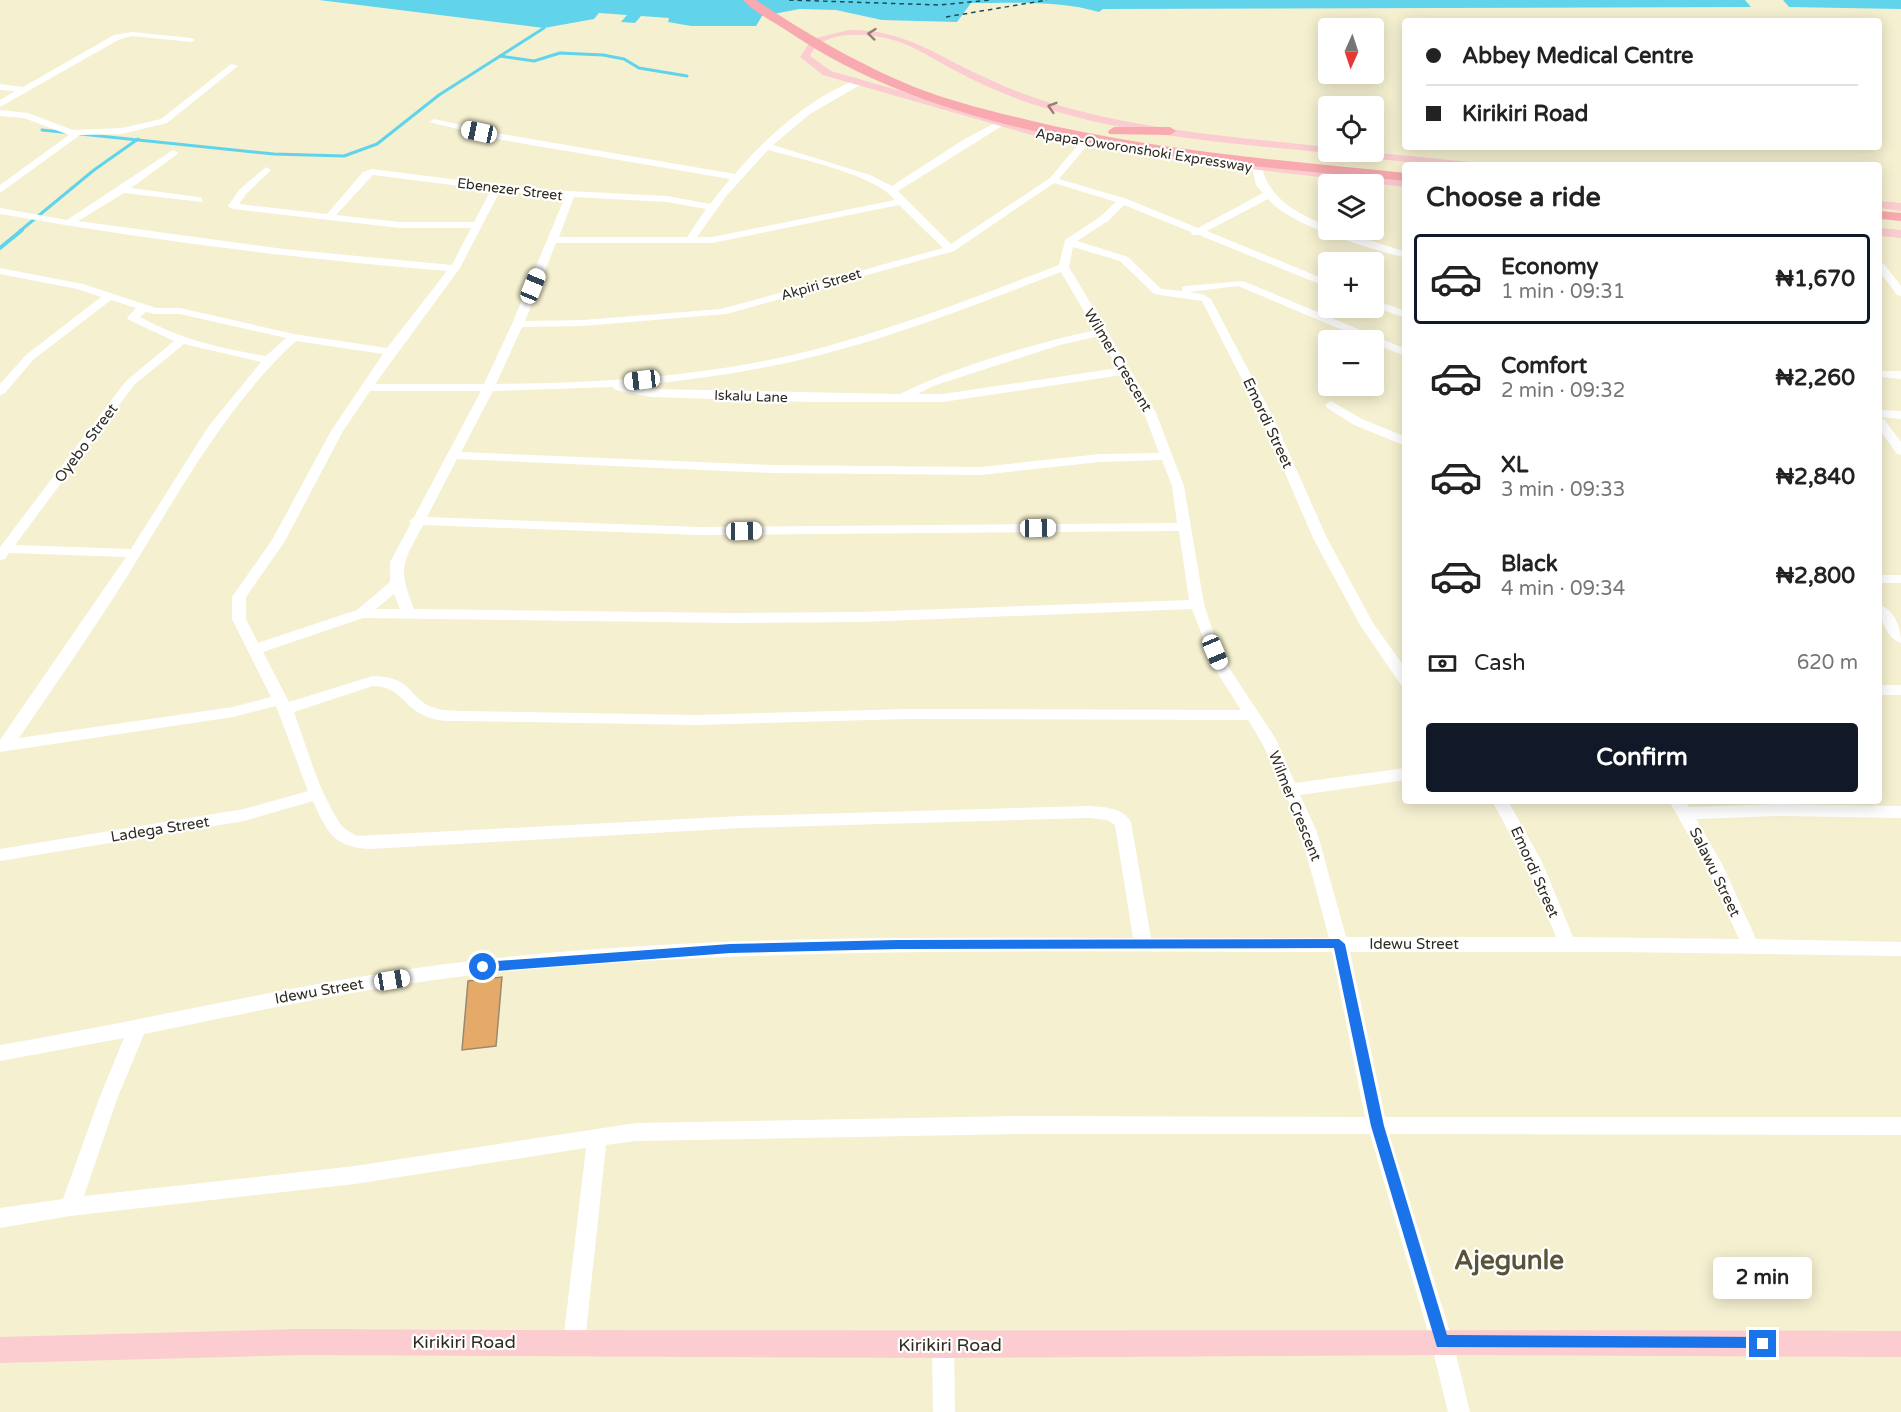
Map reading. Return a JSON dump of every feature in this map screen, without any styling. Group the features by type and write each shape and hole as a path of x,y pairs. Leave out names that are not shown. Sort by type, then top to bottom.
{"highway":[{"name":"Apapa-Oworonshoki Expressway","path":"749,0 848,63 904,89 1040,128 1127,147 1192,156 1402,177"},
{"name":"Apapa-Oworonshoki Expressway","path":"770,0 827,39 861,56 970,98 1028,114 1103,125 1168,140 1402,166"},
{"path":"1103,125 1145,131 1168,140 1192,156"},
{"path":"1127,147 1168,140"},
{"path":"1882,215 1901,217"},
{"path":"1882,224 1901,227"}],"main road":[{"name":"Apapa-Oworonshoki Expressway","path":"1103,125 1003,90 896,38 849,33 817,41 806,51 805,57 816,67 857,83 1000,124 1085,142 1127,147"},
{"name":"Apapa-Oworonshoki Expressway","path":"1168,140 1318,149"},
{"name":"Apapa-Oworonshoki Expressway","path":"1192,156 1257,168 1402,184"},
{"path":"1384,156 1440,162"},
{"path":"1882,205 1901,207"},
{"path":"1882,232 1901,234"},
{"name":"Kirikiri Road","path":"0,1350 300,1342 943,1345 1442,1342 1901,1344"}],"street":[{"path":"0,104 117,37 132,34 191,40"},
{"path":"0,113 25,115 74,134 122,131 164,121 234,66"},
{"path":"690,240 711,207 766,146 831,95 857,83"},
{"path":"0,87 25,90"},
{"path":"434,122 502,137 738,177"},
{"path":"892,190 966,142 1000,124"},
{"path":"0,190 74,134"},
{"name":"Akpiri Street","path":"518,324 583,323 722,312 951,249 1053,180 1085,142"},
{"path":"766,146 867,177 892,190 901,202 951,249"},
{"path":"70,222 122,190 173,153"},
{"path":"1257,168 1260,183 1269,194 1313,225 1402,254"},
{"path":"266,170 242,192 233,206 400,225 477,225"},
{"name":"Ebenezer Street","path":"329,217 369,172 570,196 667,199 711,207"},
{"path":"1053,180 1123,201 1318,281"},
{"path":"497,188 455,268 390,352 369,387 337,431 278,541 239,597 239,619 283,704 317,794 333,827 342,836 355,842 370,843 741,822 1089,812 1110,814 1123,822 1143,945"},
{"path":"122,190 198,201"},
{"path":"1196,232 1269,194"},
{"path":"409,614 397,584 396,562 488,389 518,324 570,196"},
{"path":"369,387 488,389 602,385 734,369 792,358 868,338 1064,267 1069,242 1104,219 1123,201"},
{"path":"551,240 690,240 740,236 901,202"},
{"path":"0,211 183,242 310,257 455,268"},
{"path":"1069,242 1124,259 1158,292 1239,283 1402,351"},
{"name":"Wilmer Crescent","path":"1064,267 1100,332 1150,413 1178,486 1197,604 1222,669 1253,715 1291,790 1309,832 1339,944 1377,1126 1442,1342 1459,1412"},
{"path":"1882,269 1901,293"},
{"path":"0,280 5,271 79,286 143,308 180,311 294,337 390,352"},
{"name":"Emordi Street","path":"1158,292 1198,296 1206,299 1266,415 1324,548 1367,625 1402,675"},
{"path":"0,391 30,357 109,296"},
{"path":"1384,307 1402,314"},
{"path":"143,308 133,318 183,340 236,355 269,360"},
{"path":"901,398 929,384 1056,342 1100,332"},
{"path":"3,745 135,553 182,474 212,430 269,360 294,337"},
{"name":"Oyebo Street","path":"3,552 130,383 183,340"},
{"name":"Iskalu Lane","path":"602,385 651,393 810,398 951,398 1123,371"},
{"path":"1882,374 1901,375"},
{"path":"1331,405 1358,422 1402,440"},
{"path":"1882,414 1901,415"},
{"path":"1882,425 1901,450"},
{"path":"454,455 771,469 980,471 1100,458 1168,456"},
{"path":"416,521 699,531 1185,526"},
{"path":"3,552 135,553"},
{"path":"1882,579 1901,579"},
{"path":"362,613 397,584"},
{"path":"256,649 362,613 861,617 1197,604"},
{"path":"1882,613 1901,638"},
{"path":"3,745 283,704 373,681 387,680 399,684 424,710 434,714 459,716 696,720 908,714 1253,715"},
{"path":"1882,690 1901,690"},
{"path":"1291,790 1402,775"},
{"name":"Ladega Street","path":"0,855 244,815 317,794"},
{"name":"Emordi Street","path":"1502,804 1534,862 1567,944"},
{"path":"1681,807 1778,810 1851,807 1901,812"},
{"name":"Salawu Street","path":"1681,807 1714,864 1750,945"},
{"name":"Idewu Street","path":"0,1053 78,1040 306,993 506,964 730,948 910,944 1567,944 1901,949"},
{"path":"70,1207 108,1099 138,1027"},
{"path":"0,1218 70,1207 355,1175 636,1132 1022,1125 1901,1126"},
{"path":"574,1342 597,1139"},
{"path":"943,1345 944,1412"}],"water":[{"path":"319,0 1745,0 1751,7 1103,9 1099,12 1052,4 971,3 957,22 882,20 836,10 800,9 762,16 756,26 691,26 668,22 669,18 641,16 635,23 621,22 627,15 599,13 594,19 544,28"},
{"path":"1783,0 1901,0 1901,9 1789,7"}],"building":[{"path":"502,977 496,1046 462,1050 468,981"}],"waterway":[{"path":"500,56 544,28"},
{"path":"500,56 534,61 560,53 603,55 624,59 639,68 687,76"},
{"path":"137,140 274,154 344,156 377,144 439,95 500,56"},
{"path":"42,130 137,140"},
{"path":"20,231 94,170 137,140"},
{"path":"0,248 22,230"}],"ferry route":[{"path":"789,0 940,5 990,0"},
{"path":"946,17 1047,0"}],"district":[{"name":"Ajegunle","path":"1509,1260"}],"route":[{"path":"483,967 730,948 1047,944 1339,944 1377,1126 1442,1342 1763,1344"}]}
